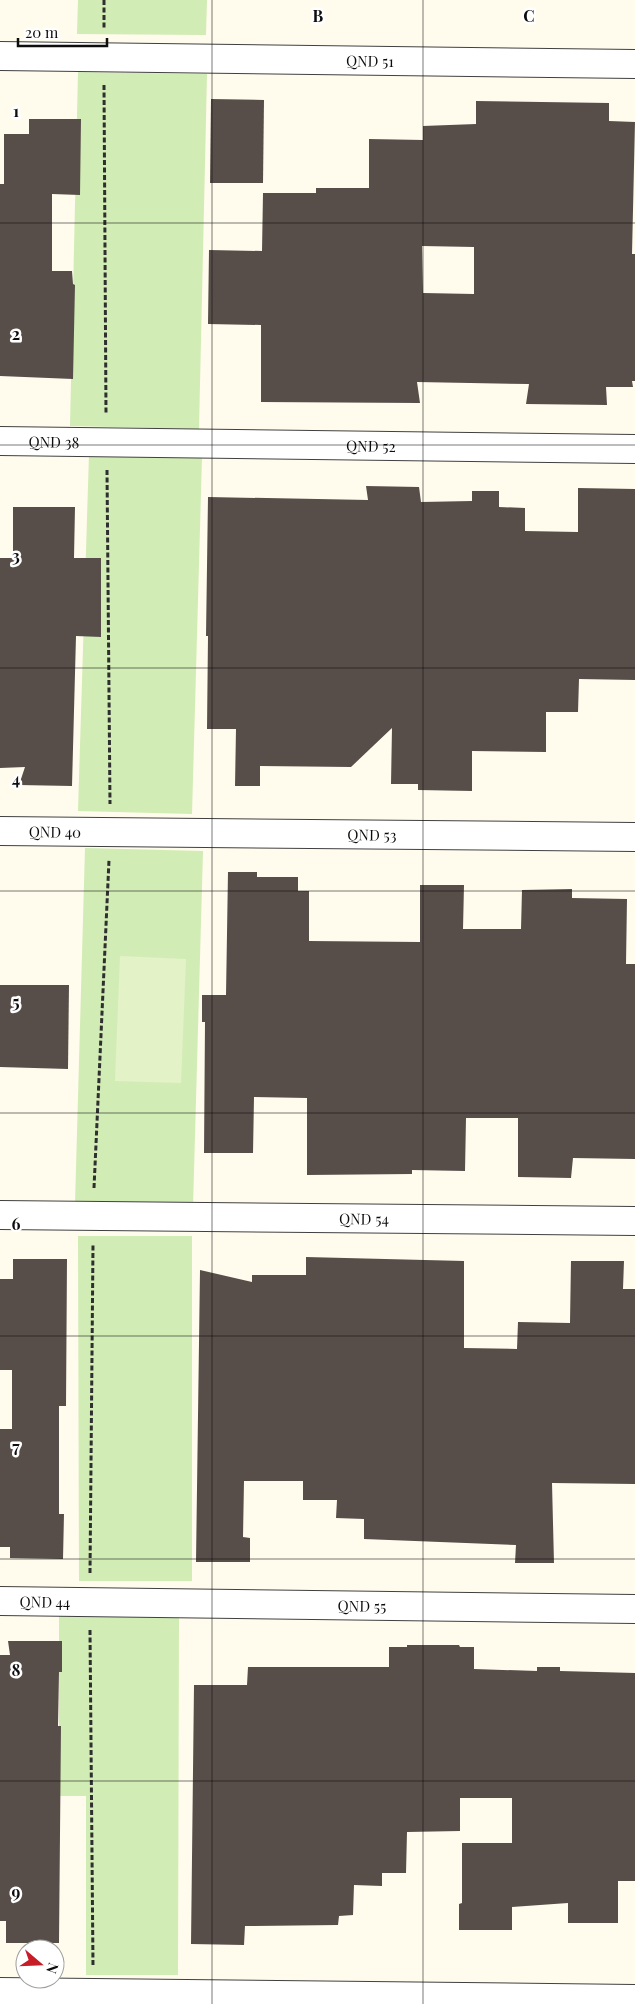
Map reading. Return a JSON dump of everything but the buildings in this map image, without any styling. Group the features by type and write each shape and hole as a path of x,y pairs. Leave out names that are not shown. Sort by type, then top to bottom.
{"street":[{"name":"QND 51","path":"0,56 635,64"},
{"name":"QND 38","path":"0,442 106,442"},
{"name":"QND 52","path":"106,442 635,449"},
{"name":"QND 40","path":"0,830 110,831"},
{"name":"QND 53","path":"110,831 635,838"},
{"name":"QND 54","path":"0,1214 635,1221"},
{"name":"QND 44","path":"0,1601 90,1602"},
{"name":"QND 55","path":"90,1602 635,1610"},
{"path":"0,1992 635,1999"}],"path":[{"path":"93,1993 90,1602 93,1215 110,831 104,0"}],"green space":[{"path":"78,0 207,0 206,35 77,34"},
{"path":"78,72 207,74 199,429 70,426"},
{"path":"89,454 202,457 192,814 78,811"},
{"path":"85,848 203,851 193,1207 75,1204"},
{"path":"120,956 186,959 181,1083 115,1081"},
{"path":"78,1236 192,1236 192,1581 79,1581"},
{"path":"59,1616 179,1616 178,1975 86,1975 86,1796 59,1796"}]}
